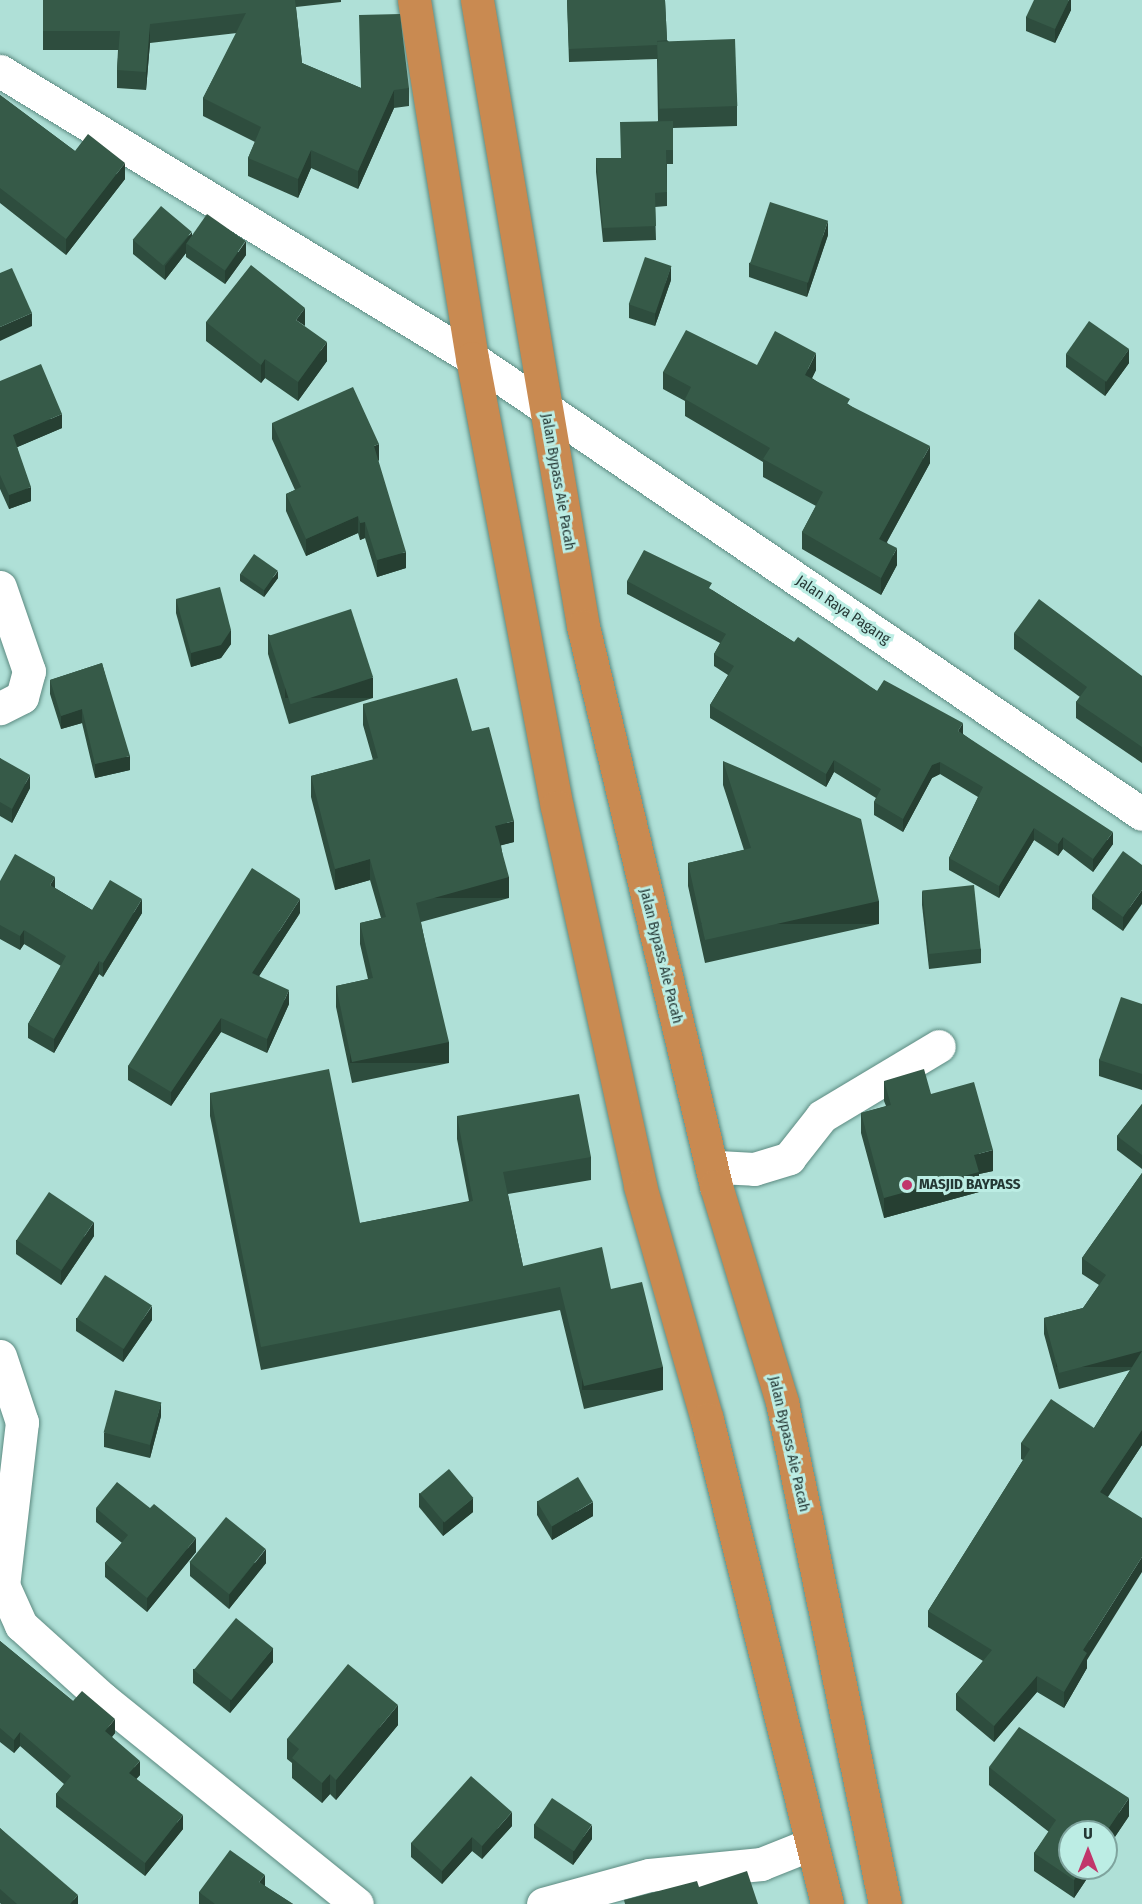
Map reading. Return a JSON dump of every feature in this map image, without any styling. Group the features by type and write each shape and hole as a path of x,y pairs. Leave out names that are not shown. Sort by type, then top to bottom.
{"highway":[{"path":"414,0 472,358 556,807 640,1186 707,1419 826,1904"},
{"name":"Jalan Bypass Aie Pacah","path":"477,0 583,626 716,1186 782,1402 885,1904"}],"street":[{"name":"Jalan Raya Pagang","path":"0,71 472,358 545,405 1142,814"},
{"path":"0,586 29,671 22,698 0,708"},
{"path":"716,1186 718,1167 754,1169 789,1158 822,1116 939,1046"},
{"path":"0,1356 22,1422 3,1585 21,1625 103,1699 357,1904"},
{"path":"543,1904 649,1875 761,1864 810,1844"}],"building":[{"path":"43,0 295,0 302,63 361,88 359,15 400,14 409,88 394,90 358,171 311,150 298,179 248,158 261,127 203,98 246,13 150,24 146,72 117,70 120,31 43,31"},
{"path":"567,0 665,0 667,40 657,41 657,45 569,49"},
{"path":"1034,0 1069,0 1055,29 1026,17"},
{"path":"735,39 737,106 659,109 657,42"},
{"path":"0,95 75,151 88,134 125,163 66,239 0,188"},
{"path":"673,121 673,150 666,150 667,192 655,193 656,226 603,228 596,158 621,158 620,122"},
{"path":"770,202 828,221 808,283 750,264"},
{"path":"161,206 192,232 163,265 133,240"},
{"path":"207,214 246,241 225,270 186,243"},
{"path":"645,257 671,266 655,313 629,304"},
{"path":"251,265 305,308 296,320 327,342 298,382 265,359 261,365 206,322"},
{"path":"12,268 32,313 0,327 0,273"},
{"path":"1089,321 1129,349 1106,382 1066,354"},
{"path":"686,330 757,365 775,331 816,353 805,375 850,399 847,404 930,446 879,539 897,548 881,578 802,532 823,492 763,459 770,448 685,399 691,387 663,372"},
{"path":"41,364 62,414 13,435 31,487 9,495 0,475 0,381"},
{"path":"353,387 379,444 374,446 406,552 377,560 365,522 360,523 358,516 306,539 286,494 301,487 272,423"},
{"path":"644,550 712,583 709,588 794,642 798,637 877,691 884,680 963,723 958,731 1113,832 1093,859 1063,837 1058,844 1034,828 999,886 949,858 983,787 940,762 932,765 903,819 874,802 881,789 834,760 826,774 710,705 734,666 714,654 726,634 627,581"},
{"path":"254,554 278,571 264,590 240,574"},
{"path":"220,587 231,630 221,645 191,653 176,599"},
{"path":"1039,599 1142,676 1142,747 1076,702 1087,687 1014,633"},
{"path":"351,609 373,677 291,704 268,636"},
{"path":"102,663 130,756 95,764 82,709 61,716 50,680"},
{"path":"457,678 472,731 489,727 514,821 495,826 509,877 416,903 449,1042 352,1062 336,986 373,978 360,923 386,917 370,859 335,869 311,776 378,758 363,704"},
{"path":"0,758 30,775 12,809 0,802"},
{"path":"723,761 861,819 879,901 705,940 688,863 751,848"},
{"path":"1123,851 1142,865 1142,890 1123,917 1092,895"},
{"path":"15,854 55,877 50,885 92,910 110,880 142,899 103,963 99,961 54,1039 28,1024 66,956 24,930 20,936 0,925 0,881"},
{"path":"252,868 300,899 252,973 289,990 267,1039 221,1018 171,1092 128,1066"},
{"path":"974,885 981,949 929,954 922,890"},
{"path":"1121,997 1142,1004 1142,1074 1099,1060"},
{"path":"329,1069 360,1223 473,1201 457,1116 579,1094 591,1157 503,1172 523,1266 602,1247 611,1289 642,1282 663,1367 584,1386 560,1287 261,1347 210,1093"},
{"path":"924,1069 931,1094 974,1082 993,1150 974,1155 979,1172 884,1198 861,1113 891,1105 884,1081"},
{"path":"1142,1104 1142,1155 1117,1136"},
{"path":"1142,1173 1142,1351 1059,1373 1044,1318 1083,1308 1106,1275 1082,1258"},
{"path":"49,1192 94,1222 61,1270 17,1240"},
{"path":"105,1275 152,1305 124,1349 77,1319"},
{"path":"1142,1351 1142,1430 1100,1492 1142,1518 1142,1557 1083,1650 1087,1653 1064,1692 1037,1676 994,1726 956,1694 992,1650 928,1611 1030,1449 1021,1443 1051,1399 1094,1428"},
{"path":"115,1390 161,1402 150,1445 104,1433"},
{"path":"449,1469 473,1498 444,1523 420,1493"},
{"path":"578,1477 593,1502 552,1527 537,1502"},
{"path":"117,1482 150,1508 154,1504 196,1538 147,1598 105,1563 128,1535 96,1508"},
{"path":"226,1517 266,1549 229,1594 189,1562"},
{"path":"236,1618 273,1648 231,1700 194,1670"},
{"path":"0,1641 73,1701 82,1691 115,1719 105,1731 140,1761 129,1773 183,1815 145,1863 56,1794 71,1776 20,1732 14,1740 0,1728"},
{"path":"348,1664 398,1705 336,1780 330,1774 322,1783 292,1758 299,1749 287,1739"},
{"path":"1019,1727 1129,1798 1114,1820 1058,1820 1058,1869 1034,1853 1056,1820 989,1767"},
{"path":"471,1776 512,1812 482,1846 472,1837 442,1871 411,1843"},
{"path":"552,1798 592,1825 574,1851 534,1825"},
{"path":"0,1828 78,1895 70,1904 17,1904 0,1889"},
{"path":"230,1850 265,1875 259,1882 293,1904 215,1904 199,1892"},
{"path":"747,1871 758,1904 625,1904 624,1900 697,1881 699,1887"}],"place":[{"name":"MASJID BAYPASS","path":"907,1185"}]}
